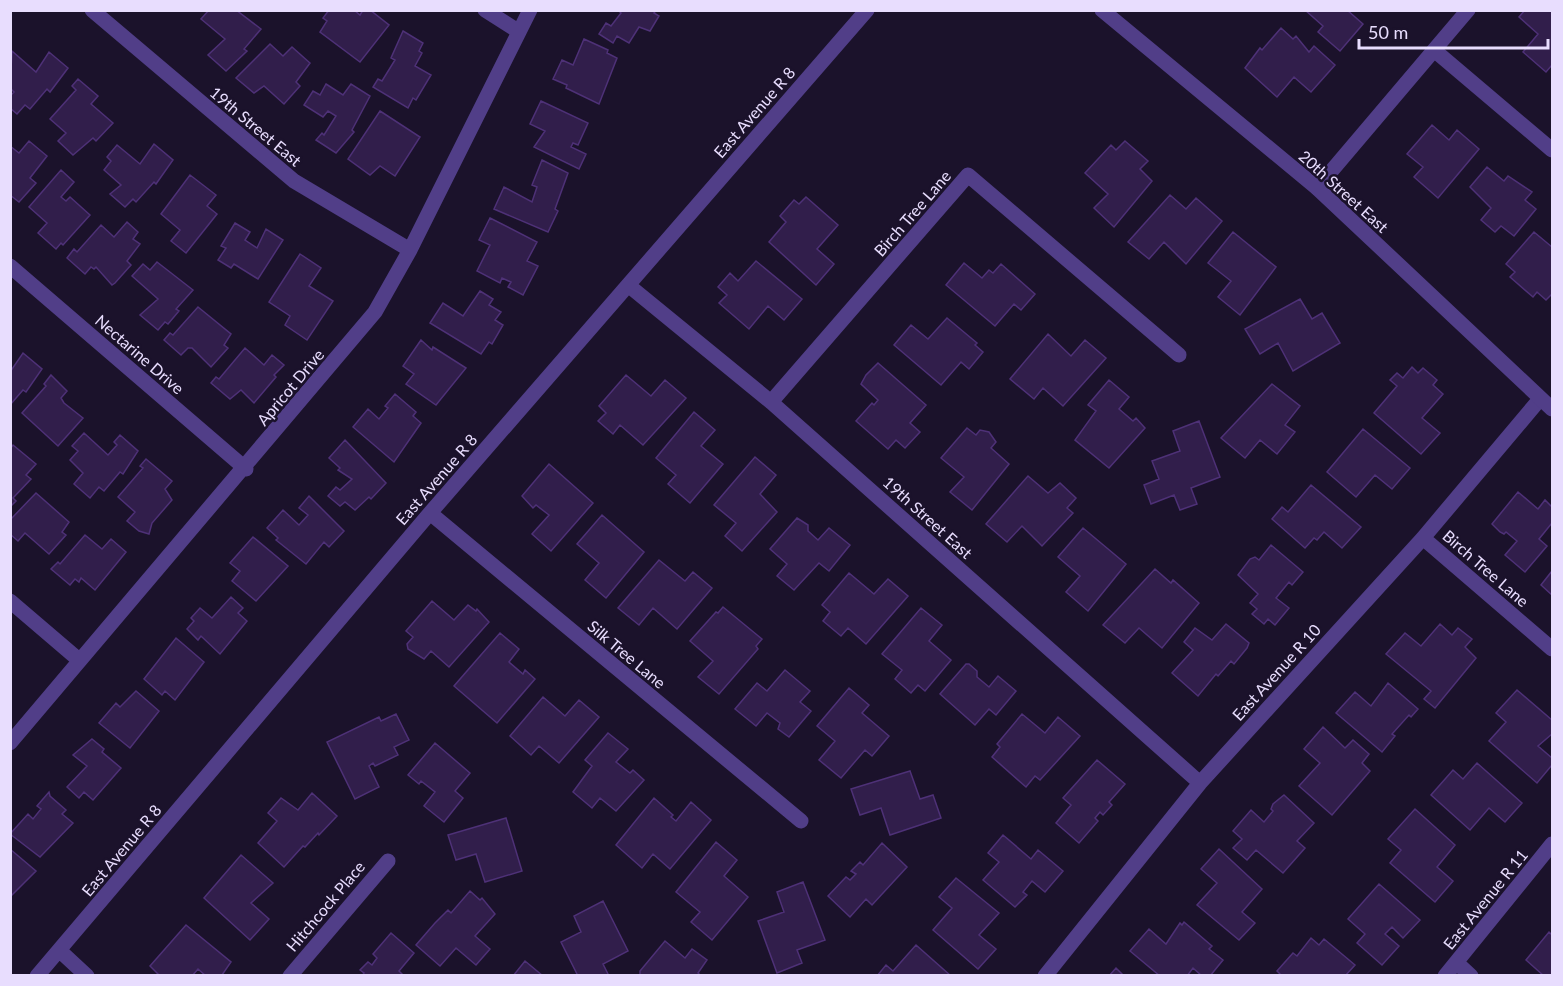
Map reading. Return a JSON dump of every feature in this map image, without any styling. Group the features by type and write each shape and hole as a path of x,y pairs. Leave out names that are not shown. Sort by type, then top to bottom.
{"street":[{"name":"19th Street East","path":"92,10 294,181 410,250"},
{"path":"485,10 518,31"},
{"name":"Apricot Drive","path":"10,743 79,660 246,469 375,312 410,250 530,10"},
{"name":"East Avenue R 8","path":"37,975 430,513 867,10"},
{"name":"20th Street East","path":"1102,10 1317,188 1552,409"},
{"path":"1317,188 1468,10"},
{"path":"1434,50 1552,150"},
{"name":"Birch Tree Lane","path":"771,402 968,175 1179,355"},
{"name":"Nectarine Drive","path":"10,266 246,469"},
{"name":"19th Street East","path":"628,285 771,402 1200,783"},
{"name":"East Avenue R 10","path":"1045,975 1200,783 1423,537 1540,399"},
{"name":"Silk Tree Lane","path":"430,513 801,821"},
{"name":"Birch Tree Lane","path":"1423,537 1552,649"},
{"path":"10,601 79,660"},
{"name":"East Avenue R 11","path":"1445,975 1552,844"},
{"name":"Hitchcock Place","path":"290,975 388,861"},
{"path":"59,951 87,975"},
{"path":"1457,963 1471,975"}],"building":[{"path":"209,10 236,10 261,29 244,49 247,51 226,71 208,55 225,39 201,19"},
{"path":"329,10 354,10 360,15 363,10 370,10 389,25 360,62 320,32 327,21 323,18"},
{"path":"618,10 656,10 654,13 659,16 650,31 639,27 629,43 617,36 613,43 599,34 606,23 611,26 621,13"},
{"path":"1305,10 1347,10 1363,24 1340,51 1318,32 1323,26"},
{"path":"1525,10 1552,10 1552,65 1546,72 1523,52 1538,34 1519,17"},
{"path":"1281,28 1293,39 1296,36 1309,52 1314,46 1335,65 1311,92 1294,77 1277,97 1245,68 1260,48 1262,50"},
{"path":"403,31 423,43 419,51 422,53 415,66 431,75 416,100 413,98 408,108 373,87 378,79 382,81 395,60 391,58"},
{"path":"584,39 608,50 607,53 617,58 599,104 553,79 562,60 573,65"},
{"path":"270,44 283,56 292,47 310,63 296,82 300,86 284,104 264,86 254,93 236,78"},
{"path":"12,51 36,72 49,52 68,68 50,92 47,89 30,109 25,105 17,114 10,108 10,96 14,92 10,88"},
{"path":"78,79 98,96 91,104 113,123 96,141 93,138 73,155 58,141 66,133 50,119 76,90 72,86"},
{"path":"326,84 343,95 351,84 370,96 352,130 354,132 336,153 316,140 322,133 324,135 336,116 328,111 323,117 304,105 313,91 320,95"},
{"path":"541,101 588,123 578,145 573,143 571,147 586,154 579,169 534,147 545,131 530,124"},
{"path":"380,111 420,137 395,176 380,166 370,175 348,159"},
{"path":"1432,125 1449,140 1457,130 1479,149 1438,198 1414,177 1423,167 1407,154"},
{"path":"29,141 47,156 30,178 36,183 19,202 10,195 10,146 19,153"},
{"path":"1125,141 1148,161 1140,169 1152,181 1114,227 1094,208 1108,194 1085,173 1111,145 1116,150"},
{"path":"154,144 173,160 156,184 154,182 136,202 133,199 125,207 110,194 121,185 104,170 111,161 107,157 117,145 140,164"},
{"path":"542,160 568,173 555,209 558,211 548,232 494,209 504,187 532,202 537,187 532,185"},
{"path":"1487,167 1504,181 1508,176 1532,192 1525,200 1536,209 1514,236 1501,226 1495,232 1481,220 1491,208 1470,187"},
{"path":"61,170 74,182 61,197 66,201 70,197 90,215 63,245 61,243 56,249 38,233 47,223 29,207"},
{"path":"190,175 216,195 207,206 217,214 186,253 171,241 180,230 161,214"},
{"path":"1170,195 1186,209 1196,198 1222,221 1186,264 1164,242 1149,259 1128,242"},
{"path":"806,197 838,225 817,249 834,264 816,285 769,242 786,222 780,216 794,200 799,204"},
{"path":"490,218 537,242 527,261 538,266 523,295 508,287 511,282 502,278 500,283 477,271 490,245 479,240"},
{"path":"127,222 138,232 133,239 140,244 127,261 131,265 112,285 96,267 94,269 91,267 85,274 67,258 74,249 77,252 101,225 114,237"},
{"path":"235,223 250,232 245,240 257,248 266,229 283,240 258,279 234,264 231,268 218,260 226,248 221,246"},
{"path":"1233,232 1276,267 1240,315 1218,297 1231,281 1208,263"},
{"path":"1534,232 1552,247 1552,294 1546,300 1537,292 1533,297 1510,277 1515,272 1506,264"},
{"path":"300,254 321,268 309,286 333,301 307,340 285,325 290,316 269,302"},
{"path":"756,261 802,299 784,320 768,306 749,329 719,303 727,295 718,287 730,273 738,281"},
{"path":"157,262 193,290 176,309 179,311 168,324 165,322 158,330 140,315 158,299 132,276 143,264 150,270"},
{"path":"964,263 982,278 989,270 993,273 1001,264 1035,294 1021,310 1014,304 995,326 946,285"},
{"path":"480,291 493,299 489,305 501,312 495,320 503,325 492,344 489,342 481,354 430,323 443,303 463,316"},
{"path":"1300,299 1312,319 1322,313 1340,343 1293,371 1278,343 1260,354 1245,329"},
{"path":"198,307 231,334 224,345 228,348 211,367 192,348 188,348 181,355 164,340 170,333 173,335"},
{"path":"947,318 977,343 975,345 983,352 969,369 961,362 941,385 894,345 911,325 928,339"},
{"path":"1048,334 1071,356 1085,340 1106,358 1063,406 1043,388 1034,399 1010,379"},
{"path":"421,340 432,350 433,347 466,368 436,405 406,384 414,374 403,366"},
{"path":"245,348 264,365 272,355 284,365 254,403 241,390 230,399 211,383 216,377 219,379"},
{"path":"23,353 42,369 26,392 23,390 10,405 10,372"},
{"path":"878,363 926,405 910,423 920,432 905,448 896,440 888,449 856,421 872,403 874,405 878,400 861,384"},
{"path":"1412,367 1418,373 1423,368 1437,380 1433,385 1443,394 1422,418 1440,433 1421,454 1374,413 1397,386 1390,380 1397,373 1403,378"},
{"path":"51,375 67,391 61,398 64,403 83,418 58,446 22,413 46,386 44,384"},
{"path":"626,375 651,396 665,380 686,398 643,445 620,425 613,434 598,421 606,413 599,406"},
{"path":"1109,380 1129,397 1119,409 1133,421 1136,418 1145,428 1109,468 1075,440 1096,411 1088,405"},
{"path":"1272,384 1300,406 1285,425 1295,432 1277,454 1260,440 1245,458 1221,438"},
{"path":"395,394 416,412 413,416 421,423 394,462 353,427 368,409 379,419 388,408 385,406"},
{"path":"694,412 715,430 701,446 723,464 690,503 668,484 676,475 656,458"},
{"path":"1199,421 1220,477 1191,488 1197,504 1180,510 1174,495 1151,504 1144,485 1159,479 1152,461 1180,451 1173,431"},
{"path":"967,428 976,435 980,430 989,432 996,442 991,448 1009,464 972,510 950,492 964,477 941,458"},
{"path":"1363,429 1410,468 1392,489 1375,475 1356,497 1327,472"},
{"path":"84,433 108,455 117,445 114,442 120,435 138,451 123,474 120,472 104,491 99,487 90,498 74,484 83,473 70,460 78,451 72,446"},
{"path":"345,440 386,483 371,499 369,497 355,510 345,502 340,506 328,496 336,487 340,490 352,479 338,470 340,468 329,458"},
{"path":"13,445 36,464 26,475 31,479 13,498 16,501 10,507 10,449"},
{"path":"755,457 776,475 760,494 777,512 742,551 725,536 736,523 714,505"},
{"path":"146,459 172,481 165,489 172,500 152,523 149,534 139,531 127,521 135,512 118,497 143,468 140,466"},
{"path":"549,464 593,503 551,551 532,534 549,515 536,505 533,508 522,496"},
{"path":"1028,476 1048,493 1060,483 1076,498 1067,508 1073,513 1042,546 1022,526 1007,542 986,524"},
{"path":"1311,485 1361,527 1342,548 1324,532 1317,540 1314,538 1305,548 1272,519 1282,507 1288,512"},
{"path":"1518,492 1538,509 1545,500 1552,507 1552,523 1539,539 1547,546 1525,572 1505,555 1517,541 1506,532 1504,534 1500,532 1492,524"},
{"path":"36,493 69,522 62,532 66,535 49,554 25,533 18,541 10,534 10,520"},
{"path":"309,496 344,531 329,547 324,542 306,564 276,540 278,538 267,528 283,510 299,525 308,515 299,508"},
{"path":"602,515 644,552 606,598 585,580 599,563 577,544"},
{"path":"797,518 808,525 808,531 818,540 829,528 850,545 829,571 819,563 794,590 777,576 787,564 770,549"},
{"path":"1083,528 1126,564 1088,611 1066,592 1080,576 1058,557"},
{"path":"85,535 102,549 111,539 126,552 95,590 81,578 79,582 75,579 70,585 51,569 58,562 60,564"},
{"path":"253,537 288,566 256,601 232,581 240,571 230,563"},
{"path":"1271,545 1303,572 1292,585 1289,582 1276,598 1289,608 1275,625 1268,619 1264,624 1252,614 1257,609 1250,603 1258,594 1238,575 1250,559 1255,557 1259,560"},
{"path":"659,560 685,581 693,572 712,588 677,629 653,608 639,625 618,608"},
{"path":"1155,569 1171,583 1173,580 1199,603 1162,648 1139,628 1125,643 1103,625"},
{"path":"1552,571 1552,595 1541,585"},
{"path":"849,573 874,594 888,579 908,596 866,644 848,628 841,636 823,621 830,612 822,605"},
{"path":"231,597 243,608 238,613 247,621 220,654 201,636 198,640 187,629 194,621 191,618 200,608 212,618"},
{"path":"432,601 454,620 468,605 476,611 477,609 489,622 449,667 431,651 424,659 408,649 407,644 413,637 406,631"},
{"path":"723,607 762,639 756,646 758,649 719,694 698,677 713,661 690,641"},
{"path":"921,608 942,625 929,641 951,660 925,691 918,685 911,693 895,679 902,670 882,654"},
{"path":"1226,624 1249,643 1234,664 1231,661 1218,676 1216,674 1198,696 1172,673 1193,650 1184,642 1195,628 1212,640"},
{"path":"1440,624 1452,635 1458,628 1472,639 1465,647 1476,658 1435,708 1424,699 1431,691 1386,654 1405,633 1421,646"},
{"path":"500,633 519,649 509,662 523,674 525,670 535,679 497,723 454,686"},
{"path":"176,638 204,662 175,700 165,691 162,695 144,679"},
{"path":"966,664 977,671 977,677 989,687 998,676 1016,691 996,715 989,709 975,725 940,694"},
{"path":"785,670 810,691 800,702 811,711 789,737 778,729 780,723 767,713 756,726 735,709 757,683 767,691"},
{"path":"1388,683 1418,709 1411,717 1409,715 1392,734 1395,736 1382,752 1336,713 1355,692 1371,706"},
{"path":"849,688 869,705 862,713 889,736 872,756 865,750 841,778 819,760 835,741 817,726"},
{"path":"1517,690 1552,720 1552,734 1538,746 1552,758 1552,765 1537,783 1489,741 1506,722 1496,713"},
{"path":"136,691 159,711 130,748 99,723 116,703 120,707"},
{"path":"543,697 565,716 579,700 599,717 559,763 539,746 531,755 510,736"},
{"path":"396,714 409,740 394,747 398,755 375,766 373,763 369,766 379,787 355,799 327,742 379,717 381,721"},
{"path":"1022,714 1045,733 1058,717 1080,736 1040,780 1035,776 1026,787 992,757 1000,747 997,744"},
{"path":"1323,727 1345,748 1353,740 1369,754 1362,763 1370,771 1332,815 1299,786 1320,763 1304,749"},
{"path":"608,733 628,749 616,762 630,773 633,770 644,780 616,811 600,798 592,808 573,792 592,766 585,760"},
{"path":"92,739 104,749 102,752 121,768 93,800 84,792 79,798 67,787 87,766 73,755"},
{"path":"435,743 470,773 455,791 463,798 444,822 424,806 435,792 421,781 419,784 408,775"},
{"path":"1097,760 1125,784 1109,802 1112,805 1103,815 1100,812 1095,818 1098,821 1079,843 1056,823 1071,805 1063,798"},
{"path":"1477,763 1522,803 1505,822 1489,808 1470,830 1431,795 1453,770 1463,779"},
{"path":"910,771 920,799 933,795 941,818 890,835 881,808 860,815 851,789"},
{"path":"49,792 50,796 66,810 62,814 73,823 40,857 10,834 28,814 33,819 41,809 37,806"},
{"path":"312,793 337,816 319,835 318,833 305,847 303,846 284,867 258,843 277,821 268,813 281,798 298,810"},
{"path":"1284,795 1314,823 1297,841 1305,848 1283,873 1256,850 1247,860 1233,848 1242,839 1233,831 1251,810 1264,822 1273,811 1271,809 1273,804"},
{"path":"654,798 673,815 671,817 676,821 691,802 711,820 670,869 653,854 642,868 616,845"},
{"path":"1415,809 1455,845 1437,867 1453,881 1435,902 1390,863 1401,850 1388,839"},
{"path":"506,818 522,871 485,882 476,854 456,860 448,835"},
{"path":"1003,835 1031,859 1038,850 1063,871 1045,892 1032,881 1023,892 1027,895 1015,907 983,880 999,862 988,853"},
{"path":"716,842 737,860 724,876 748,897 712,940 691,922 700,912 676,892"},
{"path":"882,843 907,867 872,905 866,899 850,917 828,896 846,877 850,880 856,874 851,871 860,862 863,865"},
{"path":"10,849 36,871 10,897"},
{"path":"1219,849 1262,889 1242,912 1255,923 1239,940 1197,905 1217,883 1201,869"},
{"path":"241,855 273,883 251,903 269,919 250,940 204,898"},
{"path":"956,878 999,913 979,935 996,949 978,969 933,930 952,908 939,897"},
{"path":"803,882 825,940 797,950 802,963 777,973 758,921 784,912 777,892"},
{"path":"1379,884 1420,920 1403,938 1392,927 1385,934 1399,946 1382,965 1357,943 1365,934 1348,919"},
{"path":"470,891 480,900 482,898 495,914 475,936 490,949 476,965 456,948 440,966 416,945 448,910 451,913"},
{"path":"603,901 628,951 603,964 609,976 578,976 561,942 581,932 574,916"},
{"path":"1184,922 1212,946 1209,949 1223,960 1210,976 1202,976 1193,968 1187,976 1160,976 1130,951 1149,929 1166,944 1180,923 1182,925"},
{"path":"186,925 231,962 222,975 206,976 198,969 192,976 160,976 150,966"},
{"path":"1549,932 1552,935 1552,976 1544,976 1526,960"},
{"path":"391,933 414,953 399,971 404,976 362,976 364,973 360,970 368,962 372,965 377,958 373,954"},
{"path":"1311,938 1319,945 1324,939 1355,965 1345,976 1282,976 1277,971 1293,953 1297,956"},
{"path":"665,941 685,958 692,949 707,960 698,973 701,976 640,975 640,971"},
{"path":"916,945 951,976 877,976 886,965 893,971"},
{"path":"525,961 543,976 513,976"},
{"path":"1116,968 1124,976 1109,976"}]}
